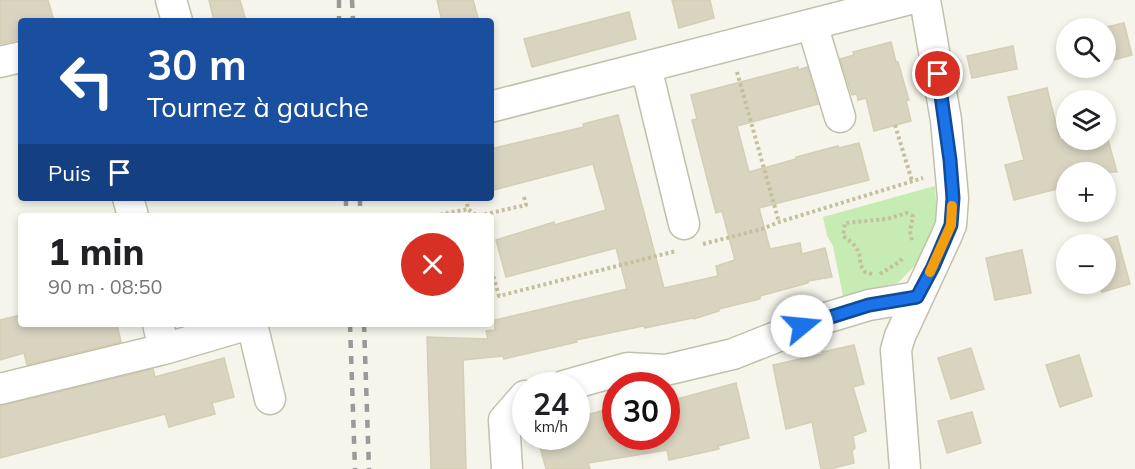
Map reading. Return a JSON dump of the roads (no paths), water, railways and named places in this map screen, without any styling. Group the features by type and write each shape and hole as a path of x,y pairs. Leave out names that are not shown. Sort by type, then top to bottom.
{"street":[{"path":"171,0 176,18"},
{"path":"494,106 906,0"},
{"path":"905,469 896,351 917,297 951,225 953,198 946,120 925,0"},
{"path":"812,24 840,117"},
{"path":"0,62 18,58"},
{"path":"646,67 684,224"},
{"path":"590,379 628,368 666,370 733,354 768,338 819,320 869,305 917,297"},
{"path":"0,389 161,337 229,327"},
{"path":"251,327 270,399"},
{"path":"507,469 504,420 512,411"}],"railway":[{"path":"339,0 339,18"},
{"path":"352,0 353,18"},
{"path":"346,201 346,213"},
{"path":"360,201 360,213"},
{"path":"350,327 355,469"},
{"path":"364,327 369,469"}]}
